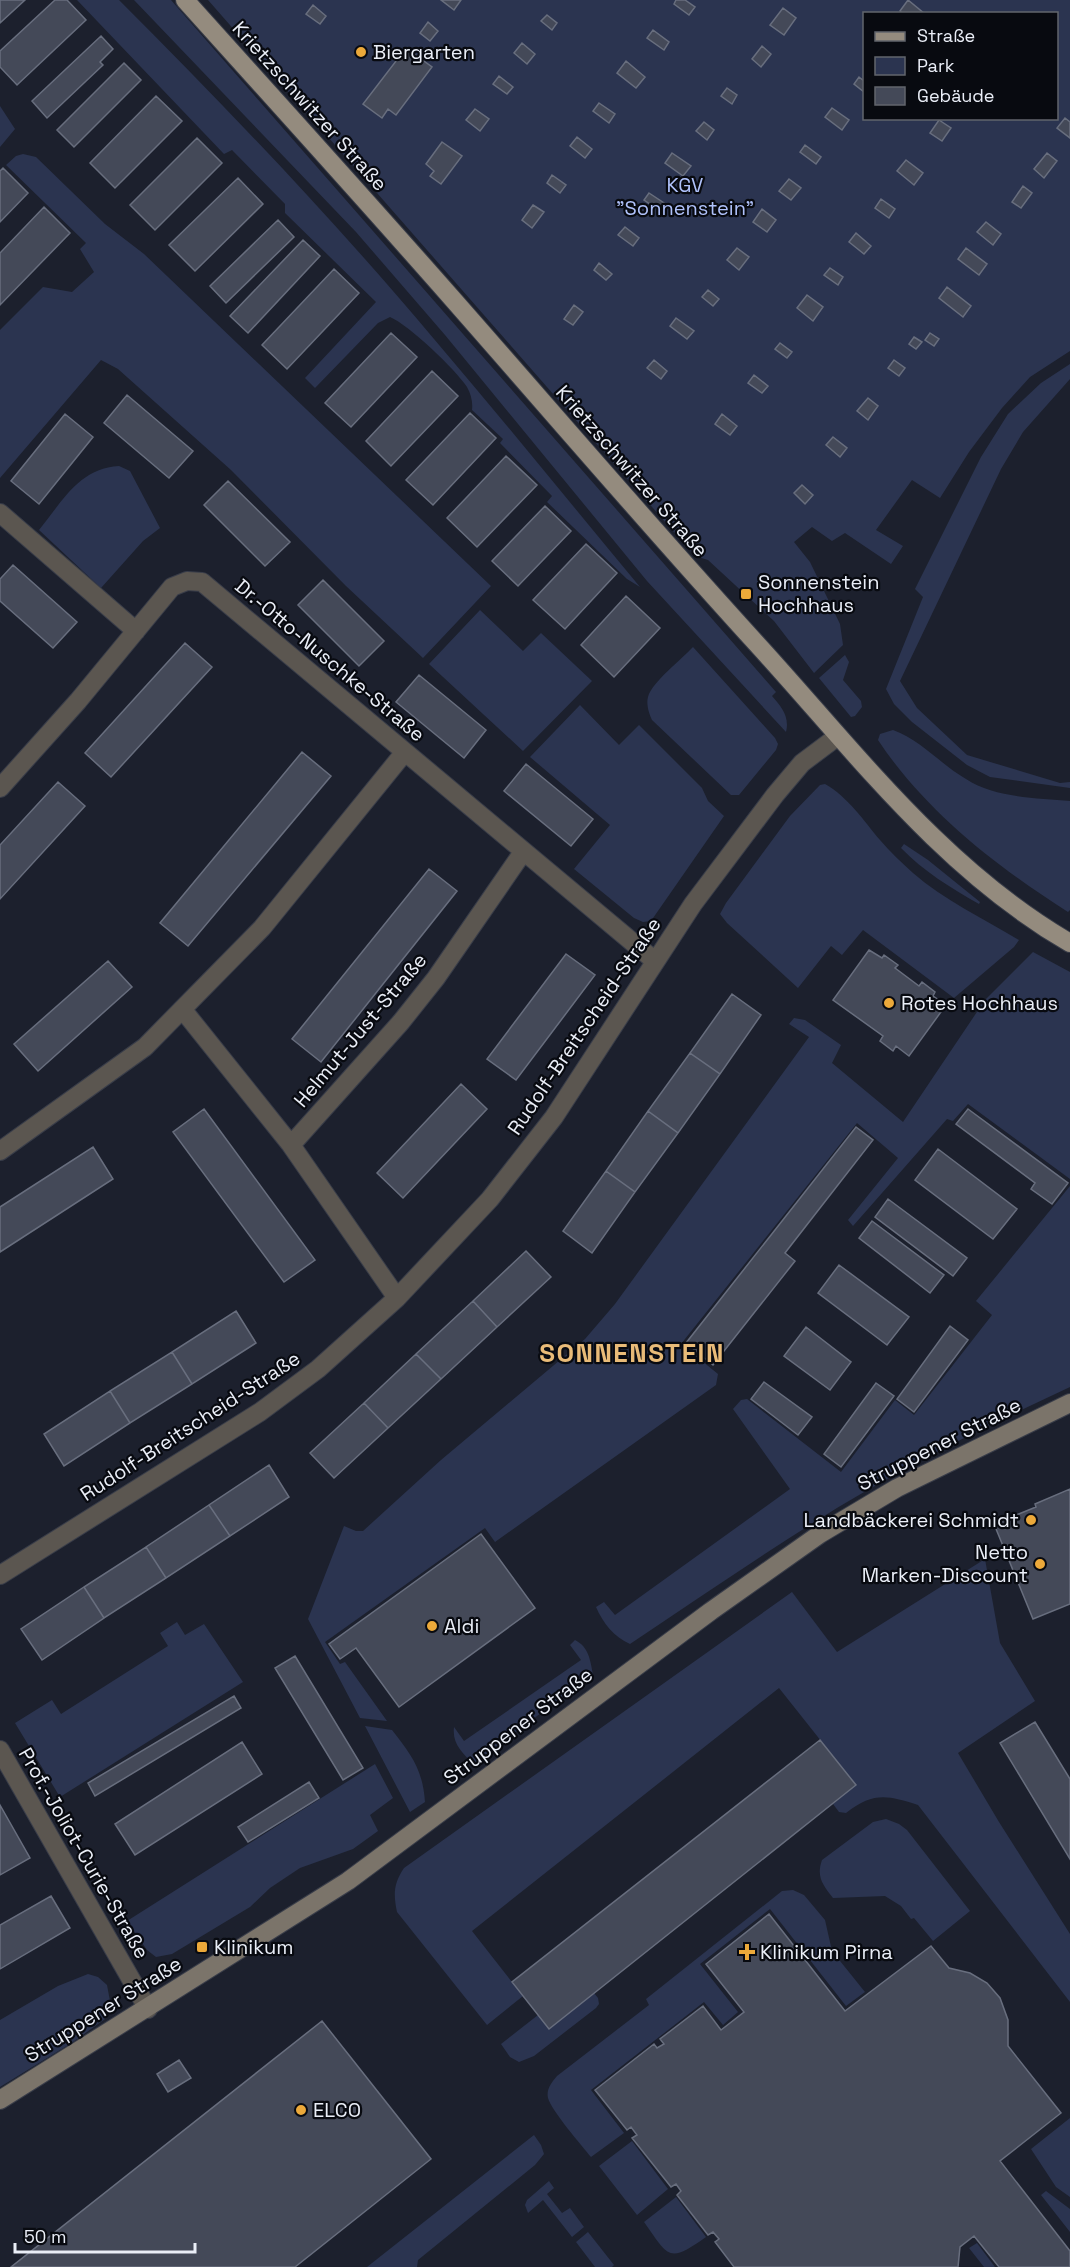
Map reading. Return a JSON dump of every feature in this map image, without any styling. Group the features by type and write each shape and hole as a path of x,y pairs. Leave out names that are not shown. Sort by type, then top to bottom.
{"main road":[{"name":"Krietzschwitzer Straße","path":"185,0 449,295 659,538 799,690 904,810 948,853 1027,916 1070,943"},
{"name":"Struppener Straße","path":"0,2100 348,1881 711,1611 820,1534 897,1488 1070,1403"}],"street":[{"path":"0,513 136,630"},
{"name":"Dr.-Otto-Nuschke-Straße","path":"0,788 78,701 172,587 187,581 202,582 655,961"},
{"name":"Rudolf-Breitscheid-Straße","path":"0,1575 260,1412 318,1369 397,1298 490,1199 554,1117 693,904 795,771 838,736"},
{"path":"0,1151 145,1047 183,1010 262,928 404,753"},
{"name":"Helmut-Just-Straße","path":"291,1145 408,1013 436,978 523,852"},
{"path":"183,1010 291,1145 397,1298"},
{"name":"Prof.-Joliot-Curie-Straße","path":"0,1750 148,2008"}],"green space":[{"path":"77,0 119,0 200,82 320,209 397,295 640,587 627,579 547,502 552,496 500,443 503,439 472,410 470,392 461,379 431,348 390,317 378,323 315,388 305,378 376,302 285,213 285,204 232,150 224,154"},
{"path":"134,0 171,0 776,692 772,696 786,717 786,732 647,581 445,335 356,232"},
{"name":"KGV \"Sonnenstein\"","path":"208,0 1070,0 1070,351 1030,377 1002,408 969,452 940,498 912,480 876,530 903,546 891,564 845,533 832,541 812,527 794,542 810,562 840,624 843,645 814,673 774,621 708,560 695,556"},
{"path":"0,106 15,129 0,147"},
{"path":"23,154 36,157 105,224 144,254 491,586 423,658 346,586 231,470 118,369 101,360 0,478 0,330 43,287 72,292 94,272 80,249 86,243 6,165 16,156"},
{"path":"1070,364 1070,379 1023,432 1001,469 900,681 917,708 967,755 1060,783 1070,782 1070,788 990,777 967,765 912,722 894,704 886,689 923,597 915,589 981,457 1008,414 1041,383"},
{"path":"119,466 130,471 160,528 143,541 101,588 39,530 64,498 82,480 105,468"},
{"path":"480,610 523,651 541,633 592,681 523,751 429,664"},
{"path":"693,647 778,744 776,750 739,795 731,795 652,720 649,712 647,700 651,691"},
{"path":"845,655 849,662 843,680 861,701 862,707 855,716 851,717 819,678"},
{"path":"580,705 619,745 639,725 702,788 708,801 724,816 651,921 643,922 634,918 574,869 610,825 530,757"},
{"path":"893,730 913,740 977,785 1003,794 1070,801 1070,910 1068,912 989,857 940,814 897,766 878,740 880,734"},
{"path":"825,784 848,802 888,849 925,883 951,901 1019,940 1014,947 954,998 863,930 842,955 831,946 798,988 720,914 790,816 820,785"},
{"path":"904,844 928,860 980,902 979,904 928,872 901,848"},
{"path":"1033,952 1070,972 1070,1179 968,1104 953,1121 947,1119 853,1226 848,1220 898,1158 857,1123 681,1344 718,1374 716,1385 495,1542 485,1528 325,1642 340,1664 345,1662 387,1721 360,1718 308,1619 344,1526 363,1531 441,1460 585,1339 615,1304 809,1037 789,1024 794,1018 805,1020 841,1045 832,1063 903,1122 985,1000"},
{"path":"1070,1186 1070,1387 939,1451 844,1504 630,1644 610,1629 596,1607 604,1602 615,1615 790,1489 733,1409 741,1400 747,1399 841,1472 895,1400 914,1415 992,1315 976,1301"},
{"path":"985,1559 1000,1643 1035,1701 958,1753 1070,1934 1070,2002 918,1805 880,1797 864,1801 846,1813 839,1812 833,1804 856,1785 779,1688 472,1931 523,1996 487,2025 397,1912 395,1889 404,1868 792,1592 837,1652"},
{"path":"177,1622 185,1635 204,1624 243,1682 60,1797 15,1723 52,1700 61,1714 168,1646 160,1633"},
{"path":"575,1640 586,1650 593,1674 473,1764 456,1743 454,1727 464,1741 581,1660 570,1645"},
{"path":"365,1726 392,1730 415,1763 422,1781 425,1802 410,1812"},
{"path":"375,1764 393,1798 370,1815 378,1831 353,1849 300,1868 270,1888 250,1907 172,1954 156,1957 147,1950 127,1921"},
{"path":"886,1819 907,1830 970,1911 933,1941 914,1918 911,1919 901,1906 885,1896 833,1898 820,1876 822,1860 873,1822"},
{"path":"793,1890 804,1895 825,1920 832,1951 865,1992 846,2006 770,1909 700,1964 738,2012 723,2025 704,2002 591,2090 624,2133 591,2157 550,2104 548,2092 553,2081 649,2005 646,1999 782,1891"},
{"path":"88,1974 98,1977 107,1985 110,2001 105,2019 73,2042 0,2087 0,2020 58,1986"},
{"path":"594,1993 599,2004 596,2008 534,2056 519,2062 510,2057 501,2044 538,2015"},
{"path":"1070,2118 1070,2197 1056,2187 1031,2149"},
{"path":"534,2135 544,2154 535,2165 418,2260 417,2267 367,2267"},
{"path":"632,2141 668,2189 637,2215 599,2166"},
{"path":"549,2181 554,2188 547,2194 562,2213 570,2208 584,2227 572,2237 543,2200 528,2213 525,2205 527,2200"},
{"path":"1046,2191 1070,2209 1070,2232 1041,2195"},
{"path":"676,2197 706,2237 684,2251 670,2253 659,2243 644,2222"},
{"path":"588,2232 614,2265 612,2267 595,2267 576,2242"},
{"path":"977,2243 995,2267 984,2267 969,2248"}],"building":[{"path":"0,0 25,0 0,23"},
{"path":"55,0 67,0 86,20 17,85 0,67 0,51"},
{"path":"441,0 461,0 454,10"},
{"path":"676,0 685,0 695,7 689,15 674,4"},
{"path":"908,0 923,12 901,12"},
{"path":"313,5 326,16 320,24 306,14"},
{"path":"783,8 796,18 784,35 770,25"},
{"path":"547,15 557,23 552,30 541,21"},
{"path":"428,22 438,31 430,41 420,33"},
{"path":"653,30 669,42 664,50 647,38"},
{"path":"101,36 113,49 100,62 103,65 47,118 32,101"},
{"path":"522,43 535,54 527,64 514,53"},
{"path":"762,46 771,54 761,67 752,59"},
{"path":"406,48 432,67 396,115 388,109 382,118 363,104"},
{"path":"626,61 645,77 636,88 617,73"},
{"path":"124,63 141,80 74,147 57,130"},
{"path":"499,76 513,87 507,94 493,84"},
{"path":"859,77 863,80 863,91 854,84"},
{"path":"727,88 737,95 732,104 721,96"},
{"path":"156,96 182,121 115,188 90,163"},
{"path":"599,103 615,114 609,123 593,111"},
{"path":"832,108 849,120 842,130 825,117"},
{"path":"475,109 489,119 480,131 466,120"},
{"path":"1065,118 1070,122 1070,138 1057,128"},
{"path":"939,120 951,128 942,141 930,133"},
{"path":"704,122 714,130 707,140 696,131"},
{"path":"577,137 592,149 585,158 570,146"},
{"path":"197,138 222,163 155,230 130,205"},
{"path":"442,142 462,156 441,184 430,176 434,171 426,164"},
{"path":"805,145 821,157 816,164 800,152"},
{"path":"672,153 691,166 683,176 665,163"},
{"path":"1047,153 1057,161 1044,178 1034,169"},
{"path":"906,160 923,173 914,185 897,171"},
{"path":"3,168 28,193 0,222 0,171"},
{"path":"552,175 566,185 560,193 547,183"},
{"path":"238,178 263,204 195,271 169,245"},
{"path":"789,179 801,188 791,200 779,191"},
{"path":"1023,186 1032,193 1021,208 1012,202"},
{"path":"649,193 664,203 659,210 644,200"},
{"path":"881,199 895,209 889,218 875,208"},
{"path":"533,205 544,212 532,228 522,220"},
{"path":"44,207 70,233 0,305 0,253"},
{"path":"762,209 776,220 767,232 753,222"},
{"path":"278,220 294,237 226,303 210,286"},
{"path":"986,222 1001,234 993,245 977,232"},
{"path":"625,227 639,238 633,246 618,235"},
{"path":"856,233 871,246 864,254 849,242"},
{"path":"303,240 320,256 248,333 230,316"},
{"path":"737,248 749,257 739,270 727,260"},
{"path":"966,248 987,264 979,275 958,259"},
{"path":"599,263 612,274 606,280 594,270"},
{"path":"830,268 843,277 838,285 824,275"},
{"path":"334,269 359,293 287,369 262,345"},
{"path":"947,287 971,306 963,317 939,298"},
{"path":"708,290 719,299 713,306 702,297"},
{"path":"807,295 823,307 813,321 797,308"},
{"path":"574,305 583,312 573,325 564,319"},
{"path":"676,318 694,331 687,339 670,326"},
{"path":"391,333 417,357 351,427 325,403"},
{"path":"930,333 939,339 934,346 925,340"},
{"path":"914,337 922,342 916,349 909,344"},
{"path":"780,343 792,352 787,358 775,349"},
{"path":"654,360 667,371 661,379 647,368"},
{"path":"894,360 905,368 899,376 888,368"},
{"path":"432,371 458,396 391,466 366,441"},
{"path":"754,375 768,386 762,393 748,383"},
{"path":"127,395 193,451 169,478 104,423"},
{"path":"868,398 878,406 868,420 857,411"},
{"path":"470,413 496,438 433,505 406,480"},
{"path":"65,414 93,437 39,504 11,481"},
{"path":"722,414 737,426 730,435 715,424"},
{"path":"833,437 847,448 840,457 826,445"},
{"path":"506,456 537,485 477,547 447,518"},
{"path":"228,481 290,542 265,566 204,505"},
{"path":"802,485 813,495 805,504 794,493"},
{"path":"545,506 571,531 518,586 492,561"},
{"path":"586,544 617,573 565,629 533,600"},
{"path":"13,565 77,622 53,648 0,601 0,579"},
{"path":"323,580 384,641 359,666 298,605"},
{"path":"626,596 660,628 614,677 581,645"},
{"path":"185,643 212,667 111,777 85,753"},
{"path":"419,675 486,730 464,758 396,702"},
{"path":"302,752 331,776 188,946 160,923"},
{"path":"526,764 593,819 571,846 504,791"},
{"path":"58,782 85,806 0,899 0,845"},
{"path":"429,869 457,891 321,1062 292,1039"},
{"name":"Rotes Hochhaus","path":"869,950 882,958 884,955 898,965 895,968 919,986 922,982 935,992 933,996 946,1005 909,1056 896,1046 893,1051 880,1041 883,1036 833,1000"},
{"path":"566,954 595,975 516,1080 487,1059"},
{"path":"108,961 132,987 38,1071 14,1044"},
{"path":"732,994 761,1015 720,1074 690,1053"},
{"path":"690,1053 720,1074 678,1133 648,1111"},
{"path":"461,1084 487,1109 403,1198 377,1173"},
{"path":"204,1109 315,1260 284,1282 173,1132"},
{"path":"968,1109 1068,1183 1052,1204 1031,1189 1035,1183 956,1124"},
{"path":"648,1111 678,1133 635,1192 606,1171"},
{"path":"856,1127 873,1140 785,1253 795,1261 713,1365 686,1343"},
{"path":"93,1147 113,1179 0,1252 0,1207"},
{"path":"938,1149 1017,1209 993,1239 915,1180"},
{"path":"606,1171 635,1192 592,1253 563,1231"},
{"path":"888,1199 967,1258 953,1276 875,1217"},
{"path":"872,1221 944,1275 930,1293 859,1238"},
{"path":"526,1251 551,1277 497,1327 473,1301"},
{"path":"839,1265 909,1317 887,1345 818,1293"},
{"path":"473,1301 497,1327 441,1379 416,1354"},
{"path":"236,1311 256,1343 192,1384 172,1352"},
{"path":"950,1326 968,1340 914,1412 897,1399"},
{"path":"806,1327 851,1362 830,1390 784,1356"},
{"path":"172,1352 192,1384 130,1423 110,1391"},
{"path":"416,1354 441,1379 388,1428 364,1403"},
{"path":"764,1382 812,1417 798,1435 751,1399"},
{"path":"876,1383 894,1396 841,1467 824,1454"},
{"path":"110,1391 130,1423 64,1466 44,1434"},
{"path":"364,1403 388,1428 334,1478 310,1453"},
{"path":"269,1465 289,1497 230,1536 209,1505"},
{"name":"Netto Marken-Discount","path":"1070,1489 1070,1604 1033,1619 994,1524 1036,1507 1035,1504"},
{"path":"209,1505 230,1536 166,1578 146,1547"},
{"name":"Aldi","path":"481,1534 535,1608 399,1707 356,1648 340,1659 329,1644"},
{"path":"146,1547 166,1578 104,1618 84,1587"},
{"path":"84,1587 104,1618 42,1660 21,1629"},
{"path":"295,1656 363,1768 343,1780 275,1668"},
{"path":"234,1696 241,1708 95,1796 88,1783"},
{"path":"1035,1722 1070,1779 1070,1859 1000,1743"},
{"path":"820,1740 856,1785 549,2029 512,1982"},
{"path":"242,1742 262,1774 135,1855 115,1824"},
{"path":"309,1782 319,1798 248,1842 238,1827"},
{"path":"0,1805 30,1858 0,1875"},
{"path":"51,1896 70,1928 0,1969 0,1925"},
{"path":"769,1914 845,2011 931,1946 949,1968 970,1973 987,1983 1000,1998 1008,2020 1008,2046 1061,2113 1000,2161 1070,2251 1070,2267 999,2267 974,2236 960,2247 958,2267 734,2267 715,2242 719,2239 713,2232 708,2235 677,2195 681,2191 676,2184 671,2187 632,2138 637,2135 631,2127 627,2130 595,2090 654,2044 657,2048 664,2044 660,2039 703,2006 721,2030 744,2012 706,1964"},
{"name":"ELCO","path":"322,2021 431,2159 295,2267 11,2267"},
{"path":"179,2060 191,2078 168,2092 157,2074"}],"place":[{"name":"Biergarten","path":"361,52"},
{"name":"Sonnenstein Hochhaus","path":"746,594"},
{"name":"Rotes Hochhaus","path":"889,1003"},
{"name":"Landbäckerei Schmidt","path":"1031,1520"},
{"name":"Netto Marken-Discount","path":"1040,1564"},
{"name":"Aldi","path":"432,1626"},
{"name":"Klinikum","path":"202,1947"},
{"name":"Klinikum Pirna","path":"747,1952"},
{"name":"ELCO","path":"301,2110"}],"district":[{"name":"SONNENSTEIN","path":"632,1353"}]}
